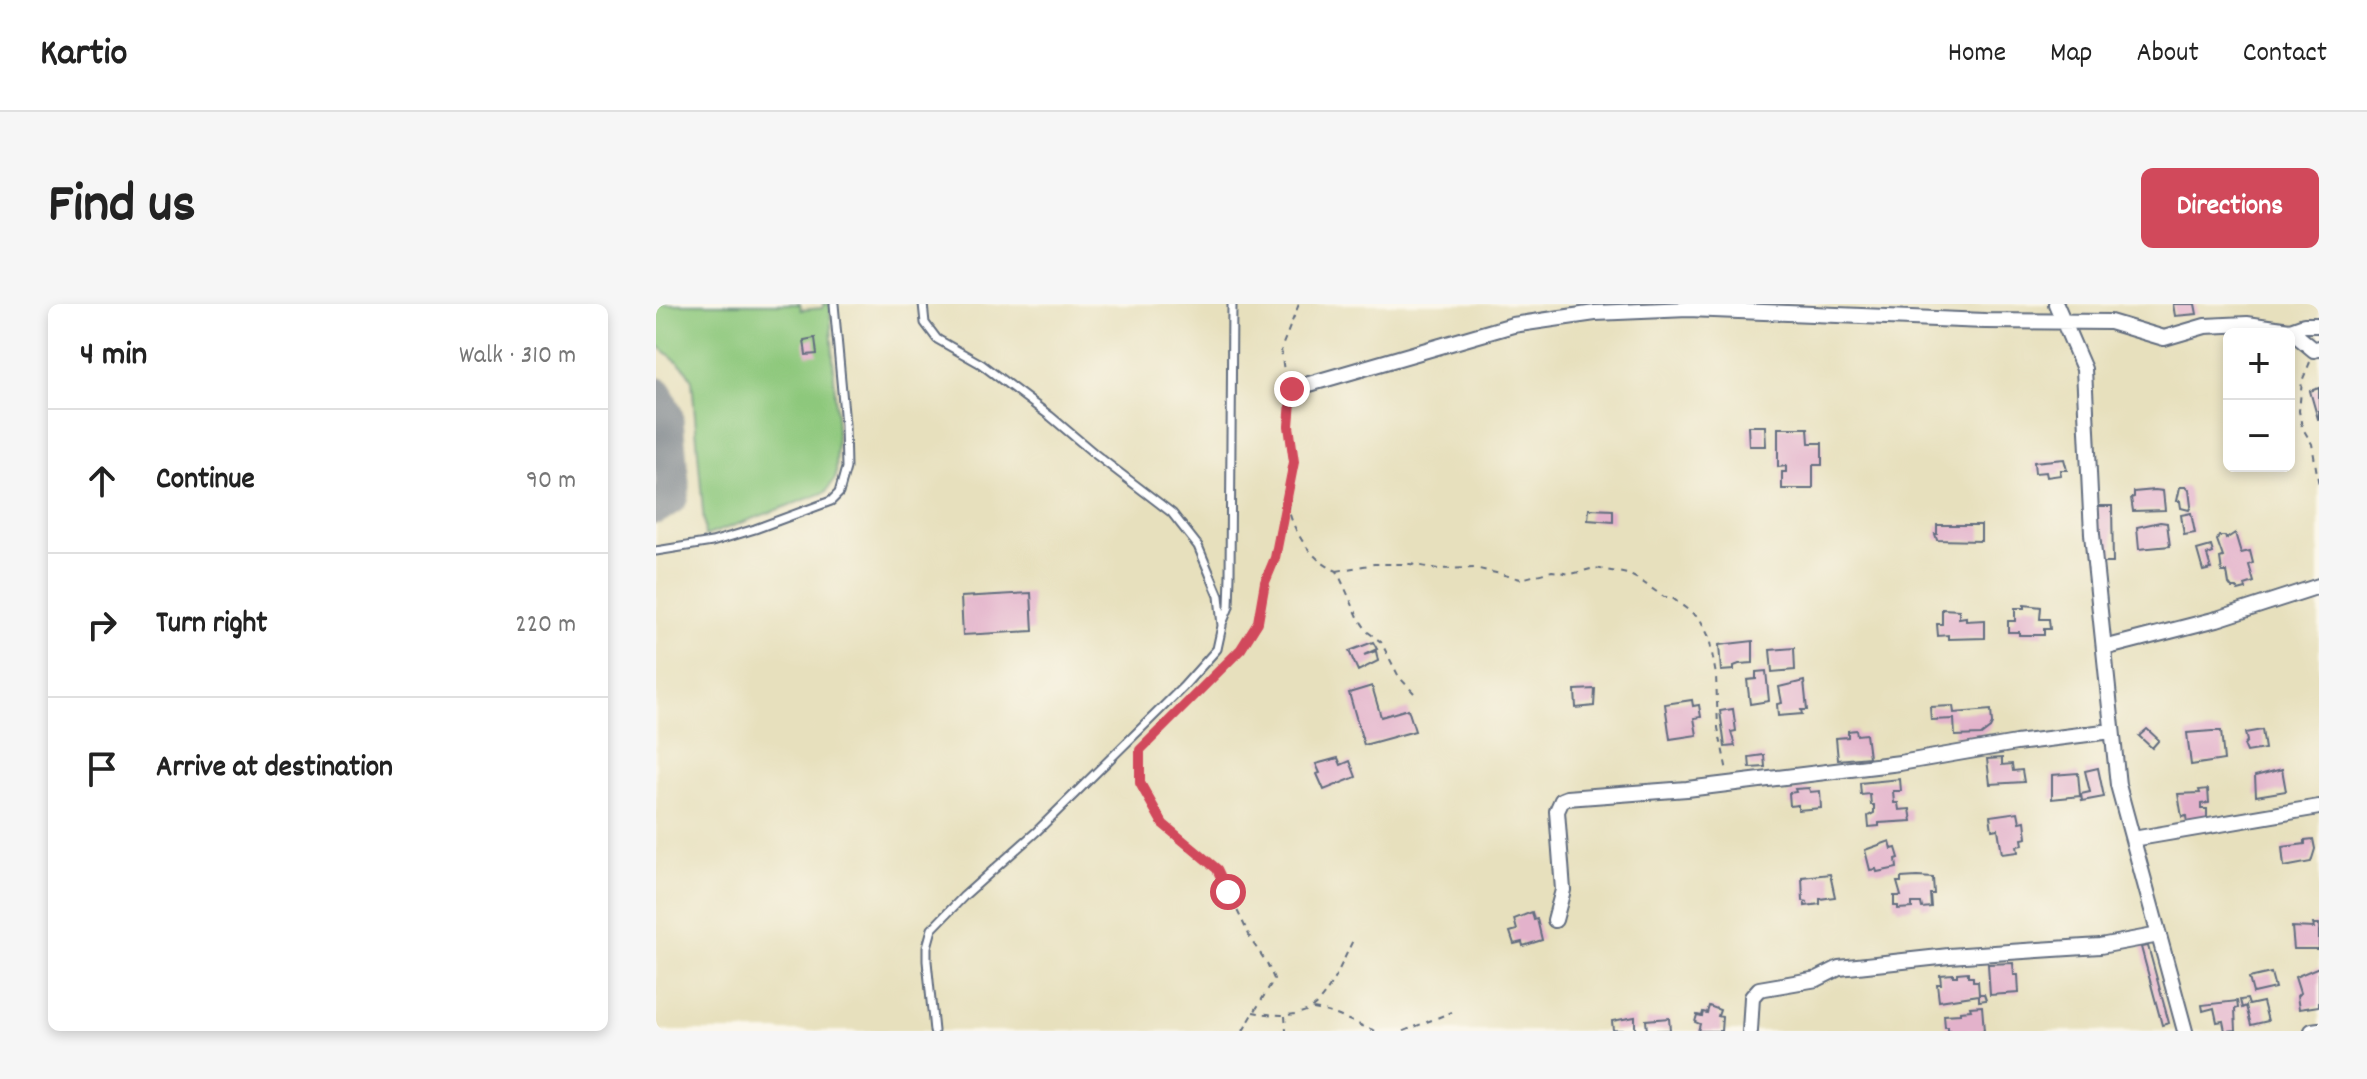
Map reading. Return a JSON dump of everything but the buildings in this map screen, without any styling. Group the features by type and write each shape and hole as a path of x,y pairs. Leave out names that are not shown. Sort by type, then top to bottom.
{"street":[{"path":"2056,304 2084,369 2092,534 2118,785 2185,1031"},
{"path":"1292,389 1513,325 1595,313 1688,309 1985,321 2110,322 2164,338 2205,326 2247,324 2276,328"},
{"path":"2295,328 2319,325"},
{"path":"2295,334 2317,349"},
{"path":"2104,648 2217,619 2319,586"},
{"path":"1555,920 1563,890 1557,822 1557,811 1562,800 1731,784 1900,763 2016,743 2112,731"},
{"path":"2133,839 2319,807"},
{"path":"1750,1031 1752,997 1759,989 1812,981 1836,968 1949,956 2100,946 2159,935"},
{"path":"2312,1031 2319,1030"}],"lane":[{"path":"656,551 712,542 755,529 831,501 839,493 846,468 845,424 834,304"},
{"path":"923,304 925,323 937,339 981,364 1172,513 1198,546 1219,596 1222,626"},
{"path":"934,1031 927,961 932,929 1037,831 1183,687 1217,649 1229,607 1232,304"}],"path":[{"path":"1243,1031 1274,979 1272,972 1253,943 1217,869 1163,824 1140,783 1139,757 1140,750 1241,649 1258,622 1265,582 1275,558 1294,462 1289,426 1292,389 1284,379 1281,349 1299,304"},
{"path":"2317,349 2302,381 2299,411 2302,427 2312,444 2319,486"},
{"path":"1286,501 1290,521 1303,542 1327,567 1337,571 1374,564 1410,564 1438,569 1475,568 1521,579 1552,571 1571,574 1595,568 1628,574 1664,597 1671,597 1700,619 1709,637 1716,675 1718,728 1731,784"},
{"path":"1337,571 1359,619 1368,632 1381,642 1399,677 1414,693"},
{"path":"1311,1008 1329,985 1354,938"},
{"path":"1253,1012 1284,1015 1311,1008 1335,1012 1376,1031"},
{"path":"1404,1031 1452,1012"},
{"path":"1284,1015 1286,1031"}],"green space":[{"path":"656,304 800,304 801,310 823,308 823,304 830,304 837,431 836,477 826,492 705,536 692,380 684,367 656,344"}],"taxiway":[{"path":"656,394 666,415 673,488 671,497 656,507"}],"route":[{"path":"1228,892 1217,869 1163,824 1140,783 1139,757 1140,750 1241,649 1258,622 1265,582 1275,558 1294,462 1289,426 1292,389"}]}
